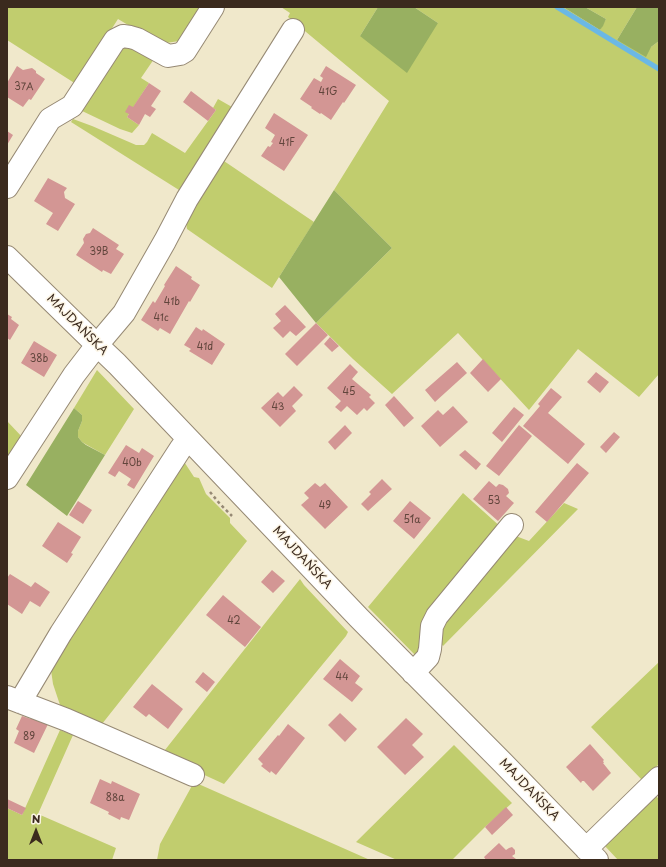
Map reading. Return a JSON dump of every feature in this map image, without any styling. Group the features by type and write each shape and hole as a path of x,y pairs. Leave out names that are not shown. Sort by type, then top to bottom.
{"street":[{"path":"7,187 50,119 72,106 115,40 123,36 130,37 138,39 168,56 180,54 185,51 213,7"},
{"path":"7,478 74,375 124,313 187,199 293,30"},
{"name":"MAJDAŃSKA","path":"7,257 117,364 359,618 592,854"},
{"path":"188,439 61,633 14,700 67,720 193,775"},
{"path":"413,673 428,657 432,626 437,616 512,525"},
{"path":"592,854 659,778"}],"green space":[{"path":"7,7 201,7 179,41 160,44 118,19 76,84 7,40"},
{"path":"281,7 378,7 360,36 438,23 414,7 563,7 600,30 606,19 585,7 637,7 617,40 651,47 659,41 659,374 639,397 578,349 529,410 458,333 392,394 316,323 392,248 334,190 389,101 288,17 290,13"},
{"path":"378,7 414,7 438,23 407,73 360,36"},
{"path":"563,7 585,7 606,19 600,30"},
{"path":"637,7 659,7 659,41 651,47 646,57 617,40"},
{"path":"133,46 154,59 141,78 149,83 127,117 139,125 132,133 80,110 117,50"},
{"path":"218,99 232,107 179,190 71,122 73,119 136,145 144,145 152,133 185,153 216,110 213,108"},
{"path":"221,159 314,222 272,288 187,229 185,216"},
{"path":"334,190 392,248 316,323 279,277"},
{"path":"97,370 134,409 105,455 82,442 78,437 82,415 74,408"},
{"path":"74,408 82,415 78,437 86,445 105,455 67,516 26,485"},
{"path":"7,421 23,438 7,463"},
{"path":"181,457 194,477 199,478 206,494 230,518 230,523 247,541 98,729 62,711 53,684 51,670"},
{"path":"463,493 503,529 423,647 415,655 368,607"},
{"path":"564,503 578,509 443,646 437,637 437,632 513,535 529,541"},
{"path":"300,579 348,632 346,636 224,784 161,755"},
{"path":"659,662 659,764 642,780 591,727"},
{"path":"60,730 73,735 38,814 116,848 112,860 7,860 7,808 22,815"},
{"path":"454,745 512,803 452,860 397,860 356,842"},
{"path":"194,782 370,860 157,860 160,844"},
{"path":"656,796 659,799 659,860 618,860 604,845"}],"building":[{"path":"17,66 23,70 32,68 36,71 36,73 45,79 31,100 29,99 23,107 7,97 7,83"},
{"path":"326,66 356,85 331,120 311,108 312,107 300,99 314,78 321,82 323,78 320,76"},
{"path":"149,83 161,91 151,106 156,109 150,117 145,114 139,125 127,117 129,114 125,112 129,105 133,107"},
{"path":"191,91 216,110 208,121 183,102"},
{"path":"274,113 308,135 284,171 261,156 268,146 270,147 273,143 271,142 275,135 265,128"},
{"path":"7,131 13,135 7,145"},
{"path":"48,178 67,188 64,192 65,198 75,204 58,231 46,224 53,213 34,201"},
{"path":"93,228 119,245 116,249 124,254 111,274 103,270 102,272 76,255 84,243 83,239 86,234 90,233"},
{"path":"176,266 192,277 191,279 200,285 170,334 160,328 158,331 141,320 153,301 155,303"},
{"path":"285,305 306,327 296,336 290,331 283,338 273,328 281,321 275,314"},
{"path":"7,314 19,325 10,340 7,338"},
{"path":"316,323 328,335 297,366 285,354"},
{"path":"196,327 202,331 203,329 225,344 212,365 189,351 191,349 184,345"},
{"path":"330,337 339,346 332,352 324,344"},
{"path":"34,341 57,355 44,377 21,363"},
{"path":"483,359 501,379 488,392 470,373"},
{"path":"457,362 467,373 435,402 425,390"},
{"path":"350,364 358,372 352,379 371,395 369,397 375,403 367,411 364,408 357,415 347,406 341,412 335,407 341,401 327,388"},
{"path":"596,372 609,382 600,393 587,382"},
{"path":"294,386 303,395 292,406 296,411 280,427 261,408 278,392 283,397"},
{"path":"551,388 562,397 548,413 585,444 568,464 523,426 540,406 538,404"},
{"path":"394,396 414,418 404,427 385,405"},
{"path":"453,406 468,422 440,447 421,426 438,410 443,415"},
{"path":"514,407 524,415 502,442 492,433"},
{"path":"345,425 352,433 335,450 328,442"},
{"path":"519,425 532,436 499,476 486,466"},
{"path":"614,432 620,437 606,453 600,447"},
{"path":"126,445 139,453 142,448 154,456 134,489 127,485 131,479 119,471 115,477 108,473"},
{"path":"465,450 481,464 476,470 459,455"},
{"path":"577,463 589,473 547,522 535,512"},
{"path":"382,479 392,489 368,511 361,504 371,494 369,492"},
{"path":"489,481 496,487 499,484 508,489 509,493 506,496 514,503 498,521 473,499"},
{"path":"315,483 320,487 325,483 348,507 325,529 301,505 309,498 304,493"},
{"path":"78,501 92,510 83,524 69,515"},
{"path":"410,501 431,518 414,539 393,521"},
{"path":"58,522 81,537 71,553 73,554 67,563 42,546"},
{"path":"272,570 285,581 273,593 261,582"},
{"path":"10,574 31,587 35,582 50,592 40,607 30,601 22,614 7,604 7,578"},
{"path":"223,595 261,627 245,647 206,615"},
{"path":"340,659 360,676 355,683 363,689 352,702 323,679"},
{"path":"203,672 215,682 207,692 195,682"},
{"path":"152,684 183,709 168,729 149,714 146,717 133,707"},
{"path":"34,713 50,720 34,753 14,743 19,731 16,729 22,716 31,719"},
{"path":"340,713 357,729 345,742 328,725"},
{"path":"406,718 423,734 412,745 424,757 405,775 377,747"},
{"path":"288,724 305,738 276,775 271,771 270,773 261,766 263,764 258,759"},
{"path":"590,744 604,760 603,763 611,773 593,791 584,781 581,783 566,767"},
{"path":"100,779 111,784 112,781 140,794 129,820 121,817 120,820 108,814 109,812 90,803"},
{"path":"7,799 26,808 22,815 7,808"},
{"path":"506,807 513,815 492,835 485,827"},
{"path":"499,843 506,850 512,847 515,850 515,854 512,856 516,859 515,860 486,860 484,857"}],"waterway":[{"path":"557,7 659,69"}]}
